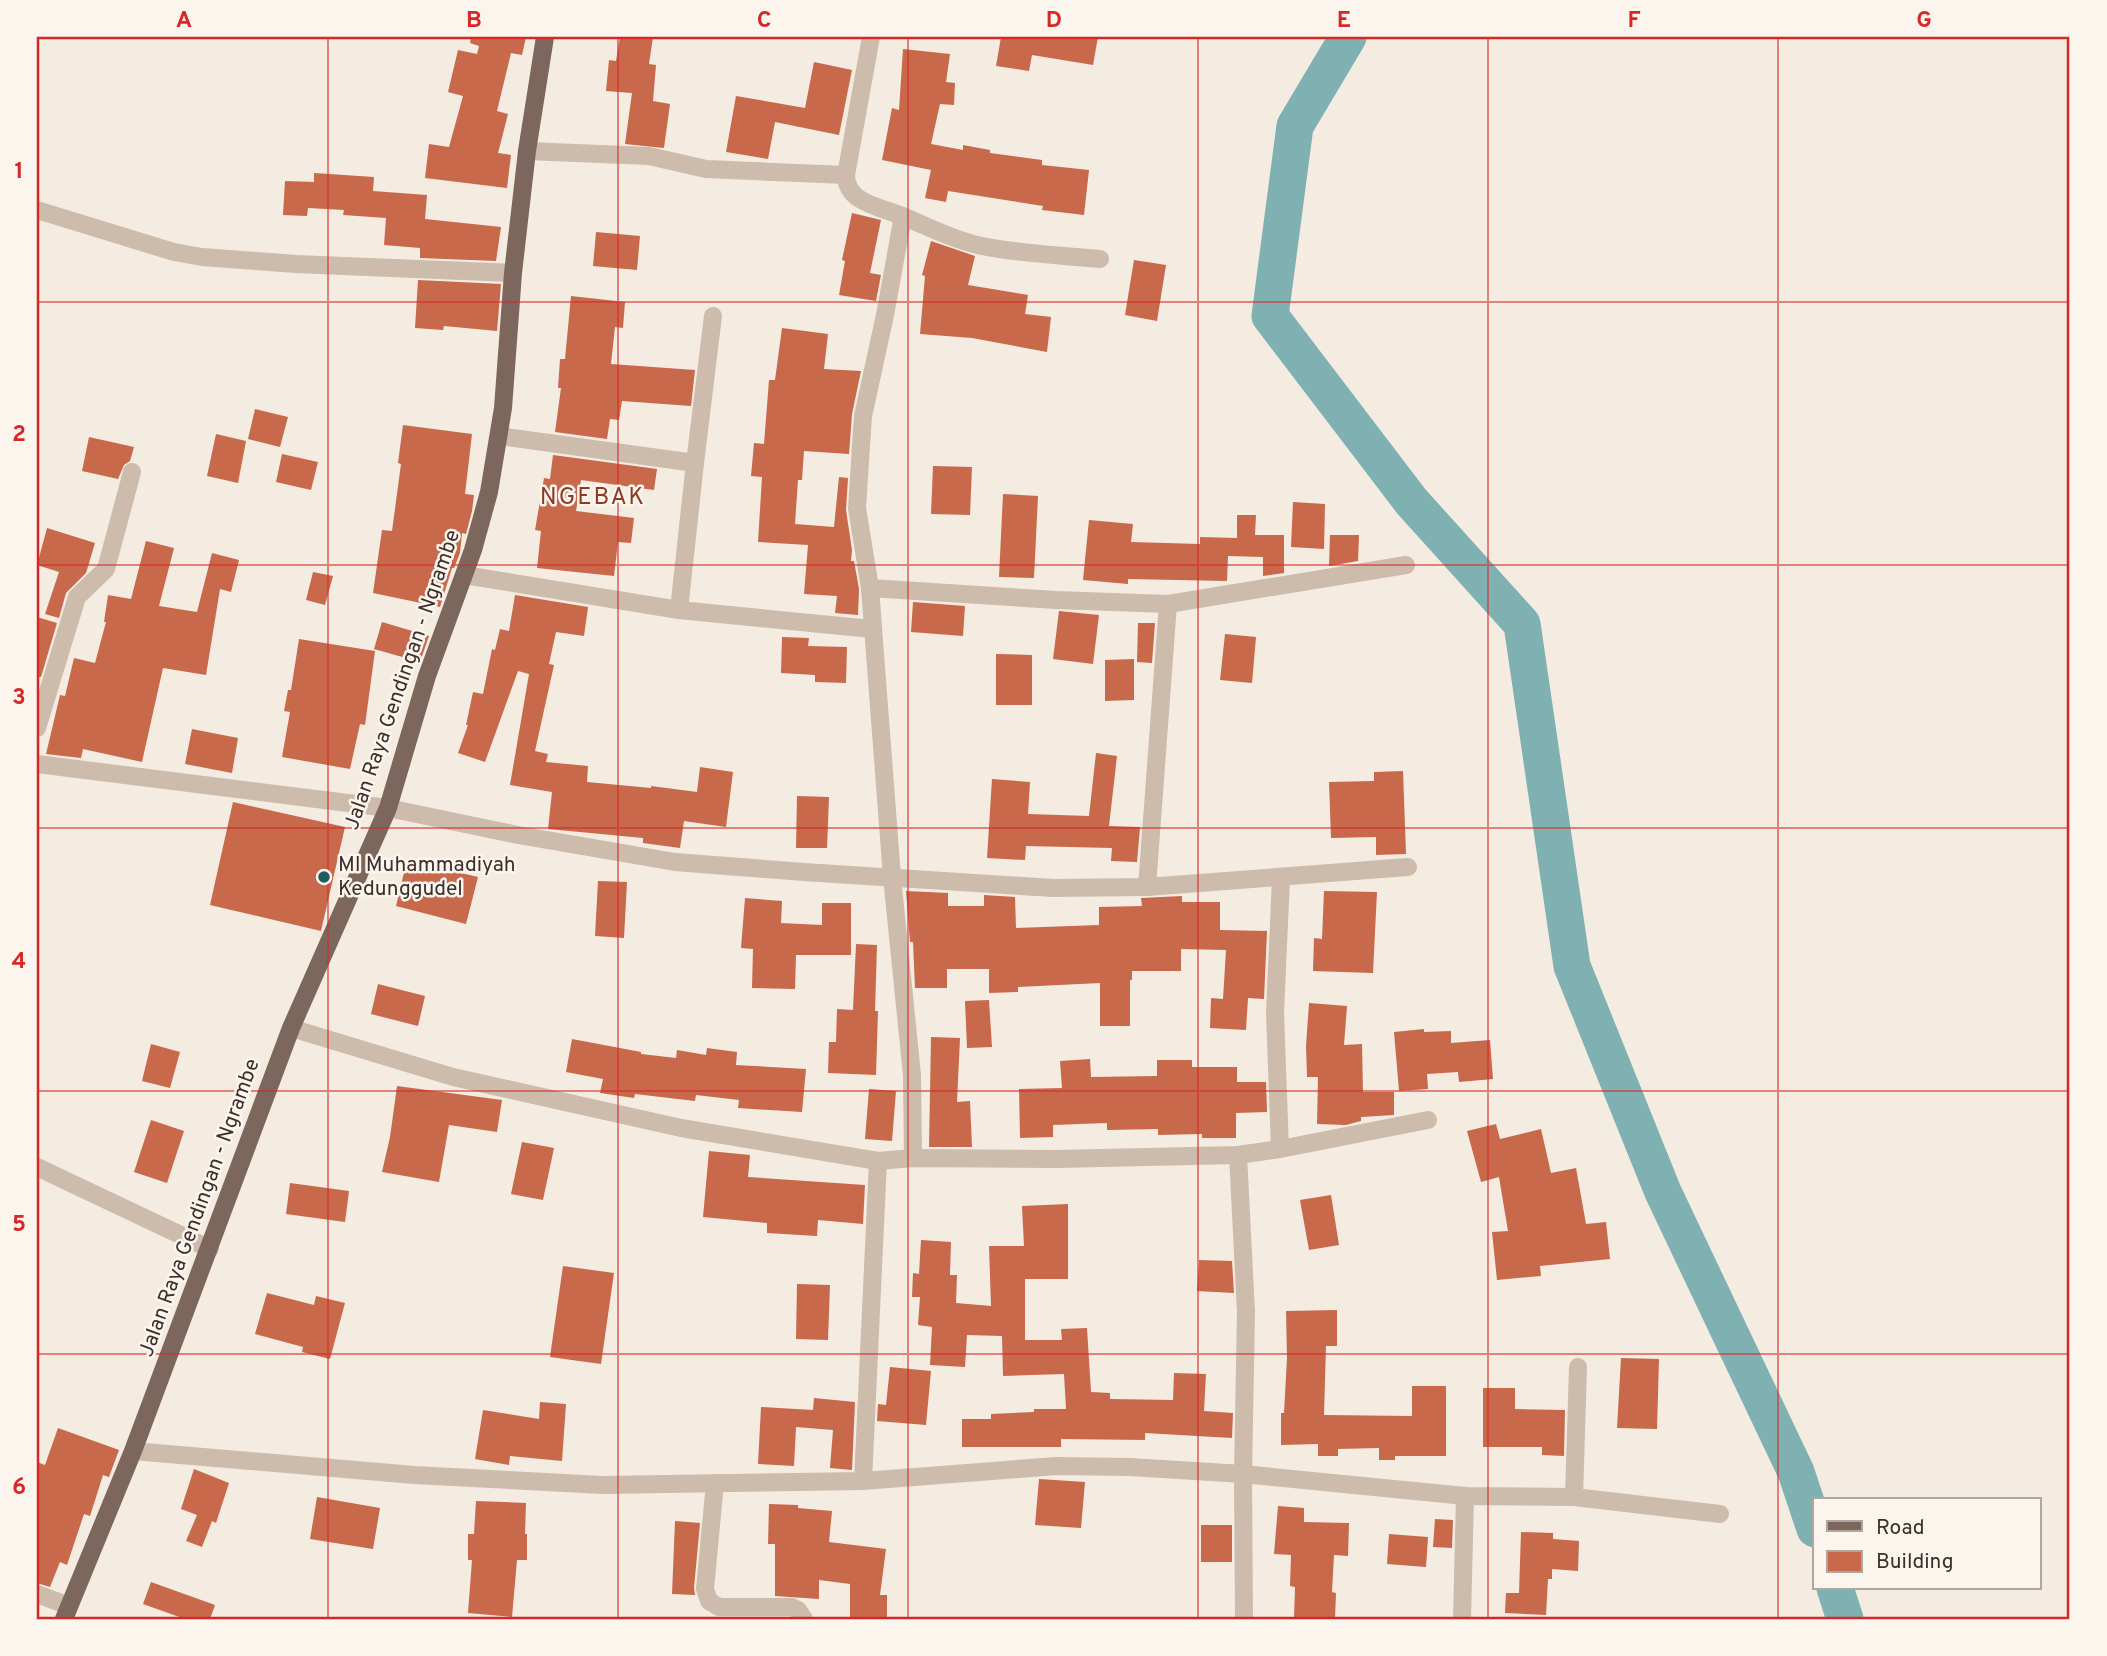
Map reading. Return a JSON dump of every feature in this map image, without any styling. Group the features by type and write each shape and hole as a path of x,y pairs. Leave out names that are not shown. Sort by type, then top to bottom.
{"main road":[{"name":"Jalan Raya Gendingan - Ngrambe","path":"67,1613 133,1451 291,1028 388,808 427,676 464,575 489,492 499,436 527,151 545,37"}],"street":[{"path":"871,37 846,175 846,183 856,197 950,236 983,246 1100,259"},
{"path":"527,151 649,156 706,169 846,175"},
{"path":"37,211 174,252 202,257 296,264 513,273"},
{"path":"903,216 863,416 857,508 870,587 892,877 912,1075 913,1158"},
{"path":"679,610 713,316"},
{"path":"499,436 695,463"},
{"path":"37,728 78,597 106,569 132,472"},
{"path":"870,587 1056,600 1168,604 1406,565"},
{"path":"464,575 679,610 872,629"},
{"path":"1147,887 1168,604"},
{"path":"37,764 388,808 518,835 675,862 1053,888 1147,887 1408,867"},
{"path":"1280,1149 1275,1013 1281,878"},
{"path":"291,1028 453,1077 681,1128 878,1161 913,1158 1238,1155 1428,1120"},
{"path":"1238,1155 1246,1312 1244,1619"},
{"path":"863,1481 878,1161"},
{"path":"37,1167 210,1249"},
{"path":"1574,1497 1578,1367"},
{"path":"133,1451 414,1475 602,1485 863,1481 1056,1466 1130,1467 1243,1474 1465,1496 1574,1497 1720,1514"},
{"path":"715,1483 705,1589 709,1601 719,1607 792,1607 798,1610 804,1619"},
{"path":"1462,1619 1465,1496"},
{"path":"37,1594 67,1613"}],"building":[{"path":"471,37 526,37 522,55 511,53 497,111 508,114 498,153 511,155 507,188 425,178 429,144 449,147 463,96 448,92 458,50 477,54 479,46 470,43"},
{"path":"620,37 653,37 649,64 656,65 653,101 670,104 664,148 625,144 632,93 606,91 609,60 616,61"},
{"path":"1001,37 1098,37 1093,65 1032,55 1029,71 996,66"},
{"path":"903,49 950,54 946,82 955,83 954,105 940,104 931,144 963,150 963,145 990,150 990,153 1042,160 1042,165 1089,170 1084,215 1042,210 1043,206 948,191 946,202 925,198 931,170 882,160 892,108 899,110"},
{"path":"814,62 852,70 839,135 775,122 768,159 726,152 736,96 805,108"},
{"path":"314,173 374,177 373,191 427,195 425,219 501,227 496,261 420,258 420,248 384,245 386,218 343,215 344,210 308,208 307,216 283,215 285,181 314,182"},
{"path":"852,213 881,220 870,273 881,275 876,301 839,295 845,261 842,260"},
{"path":"596,232 640,236 637,270 593,266"},
{"path":"931,241 975,256 968,285 1028,295 1025,314 1051,317 1047,352 972,338 920,334 925,276 922,275"},
{"path":"1134,260 1166,265 1157,321 1125,315"},
{"path":"418,280 501,284 497,331 444,326 443,330 415,328"},
{"path":"571,296 625,302 623,328 615,327 611,364 695,370 691,406 622,401 619,420 610,419 607,439 555,432 561,388 558,388 560,359 565,359"},
{"path":"782,328 828,334 824,369 861,371 852,414 849,454 804,451 802,480 798,480 795,524 834,527 839,477 848,478 846,510 851,561 854,561 859,589 858,615 835,613 837,596 804,594 808,545 758,542 762,477 751,476 754,443 764,444 769,380 775,380"},
{"path":"255,409 288,417 280,447 248,439"},
{"path":"403,425 472,434 465,494 474,495 472,511 466,534 462,533 460,553 452,568 440,607 373,593 382,530 392,531"},
{"path":"216,434 246,441 238,483 207,476"},
{"path":"89,437 134,447 130,461 124,465 118,479 82,471"},
{"path":"282,454 318,462 311,490 276,482"},
{"path":"553,455 657,469 654,490 581,480 576,511 634,518 631,543 618,542 614,576 537,568 541,531 535,530 544,478 550,479"},
{"path":"933,466 972,467 970,515 931,514"},
{"path":"1003,494 1038,496 1034,578 999,577"},
{"path":"1293,502 1325,504 1324,549 1291,547"},
{"path":"1237,515 1256,515 1255,535 1284,535 1284,573 1263,576 1263,557 1228,556 1227,581 1128,579 1128,584 1083,580 1089,520 1133,524 1131,542 1200,544 1200,537 1237,538"},
{"path":"47,528 95,543 86,573 66,593 59,618 45,614 59,572 37,565"},
{"path":"1330,535 1359,535 1358,561 1329,566"},
{"path":"146,541 174,548 159,606 197,612 212,553 239,560 231,592 220,589 206,675 163,668 142,762 83,749 81,758 46,754 60,695 65,696 74,658 95,663 106,622 108,595 131,599"},
{"path":"313,572 333,576 325,605 306,600"},
{"path":"515,595 588,607 584,636 556,632 549,664 554,665 535,751 548,754 546,762 588,766 587,782 697,792 700,767 733,772 726,827 684,821 680,848 643,843 643,838 548,829 552,792 510,785 529,674 518,671 485,762 458,753 468,725 473,692 483,694 492,649 495,650 500,629 509,631"},
{"path":"913,602 965,606 963,636 911,632"},
{"path":"1059,611 1099,615 1093,664 1053,659"},
{"path":"37,617 57,623 41,677 37,677"},
{"path":"382,622 429,636 420,662 374,649"},
{"path":"1138,623 1155,623 1152,663 1137,662"},
{"path":"1225,634 1256,637 1252,683 1220,680"},
{"path":"782,637 809,638 808,646 847,647 846,683 815,682 815,675 781,673"},
{"path":"299,639 375,651 365,725 360,724 350,769 282,757 290,712 284,711 288,690 291,690"},
{"path":"996,654 1032,655 1032,705 996,705"},
{"path":"1134,659 1134,700 1105,701 1105,660"},
{"path":"192,729 238,738 232,773 185,764"},
{"path":"1096,753 1117,756 1109,826 1140,827 1137,862 1111,861 1112,848 1026,846 1025,860 987,858 992,779 1030,782 1028,814 1089,816"},
{"path":"1403,771 1406,854 1376,855 1376,837 1331,838 1329,782 1374,781 1374,772"},
{"path":"797,796 829,797 827,848 796,848"},
{"path":"233,802 345,827 321,931 210,905"},
{"path":"407,860 478,877 466,924 396,906"},
{"path":"598,881 627,882 624,938 595,936"},
{"path":"906,891 948,893 948,906 984,906 984,895 1015,897 1016,928 1099,925 1099,907 1142,906 1141,898 1182,896 1182,902 1220,902 1220,930 1267,931 1264,999 1248,998 1246,1030 1210,1028 1211,998 1223,999 1226,950 1181,949 1181,971 1132,971 1130,1026 1100,1026 1100,983 1018,987 1018,992 989,993 989,969 947,969 947,988 915,988 913,942 910,942"},
{"path":"1324,891 1377,892 1373,973 1313,971 1314,938 1322,939"},
{"path":"745,898 782,901 781,923 822,925 822,903 851,903 851,955 796,955 795,989 752,988 753,949 741,948"},
{"path":"856,944 877,945 876,1075 828,1073 829,1042 836,1042 837,1009 853,1010"},
{"path":"378,984 425,996 418,1026 371,1014"},
{"path":"989,1000 992,1047 967,1048 965,1001"},
{"path":"1309,1003 1347,1006 1344,1045 1362,1044 1363,1092 1394,1092 1394,1115 1361,1117 1361,1121 1346,1125 1317,1124 1318,1077 1307,1077"},
{"path":"1424,1029 1424,1032 1451,1031 1451,1043 1490,1040 1493,1079 1459,1082 1458,1072 1427,1074 1428,1089 1399,1091 1394,1032"},
{"path":"931,1037 960,1038 957,1102 970,1101 972,1147 929,1147"},
{"path":"572,1039 641,1054 676,1058 677,1050 706,1055 707,1048 737,1052 736,1065 806,1069 802,1112 738,1108 739,1100 696,1095 695,1101 635,1094 634,1098 600,1093 603,1079 566,1072"},
{"path":"151,1044 180,1052 170,1088 142,1081"},
{"path":"1090,1059 1091,1077 1157,1076 1157,1060 1192,1060 1192,1067 1237,1067 1237,1082 1266,1082 1267,1112 1236,1113 1236,1138 1202,1138 1202,1134 1158,1135 1158,1129 1107,1130 1107,1123 1053,1125 1053,1137 1020,1138 1019,1089 1062,1088 1060,1061"},
{"path":"397,1086 502,1100 497,1132 449,1125 439,1182 382,1172"},
{"path":"869,1089 896,1091 892,1141 865,1139"},
{"path":"151,1120 184,1131 167,1183 134,1172"},
{"path":"1496,1124 1500,1139 1541,1129 1551,1173 1576,1168 1586,1224 1606,1222 1610,1259 1540,1266 1541,1276 1497,1280 1492,1232 1508,1231 1499,1177 1481,1182 1467,1131"},
{"path":"522,1142 554,1148 543,1200 511,1194"},
{"path":"709,1151 750,1155 748,1177 865,1185 863,1224 818,1220 817,1236 767,1233 767,1223 703,1217"},
{"path":"290,1183 349,1191 345,1222 286,1214"},
{"path":"1331,1195 1339,1245 1309,1250 1300,1200"},
{"path":"1068,1204 1068,1279 1025,1279 1025,1340 1062,1340 1061,1329 1087,1328 1091,1392 1110,1393 1110,1399 1173,1400 1174,1373 1206,1374 1204,1411 1233,1413 1232,1438 1145,1433 1145,1440 1061,1439 1061,1447 962,1447 962,1419 991,1419 991,1414 1034,1412 1034,1409 1066,1409 1064,1374 1003,1376 1002,1336 967,1335 965,1367 930,1365 932,1327 918,1325 920,1297 912,1297 913,1273 919,1274 921,1240 951,1242 950,1275 957,1275 956,1303 991,1306 989,1246 1024,1246 1022,1206"},
{"path":"1199,1260 1232,1261 1234,1293 1197,1291"},
{"path":"563,1266 614,1273 601,1364 550,1357"},
{"path":"797,1284 830,1285 828,1340 796,1339"},
{"path":"267,1293 314,1305 316,1296 345,1303 330,1359 302,1352 303,1347 255,1334"},
{"path":"1337,1310 1337,1346 1326,1346 1324,1415 1412,1416 1412,1386 1446,1386 1446,1456 1395,1456 1395,1460 1379,1460 1379,1448 1338,1449 1338,1456 1318,1456 1318,1444 1281,1445 1281,1413 1284,1413 1287,1358 1286,1311"},
{"path":"1621,1358 1659,1359 1657,1429 1617,1428"},
{"path":"890,1367 931,1371 926,1425 877,1421 878,1404 886,1405"},
{"path":"1483,1388 1515,1388 1515,1409 1565,1410 1564,1456 1542,1455 1542,1447 1483,1447"},
{"path":"814,1398 855,1402 852,1470 830,1468 833,1430 796,1427 794,1466 758,1464 761,1407 813,1410"},
{"path":"540,1402 566,1404 562,1461 510,1456 509,1465 475,1459 483,1410 539,1419"},
{"path":"58,1428 119,1450 109,1477 103,1475 90,1516 84,1514 67,1565 60,1562 50,1587 37,1583 37,1462 45,1465"},
{"path":"194,1469 229,1483 216,1523 212,1521 202,1547 186,1541 197,1515 181,1509"},
{"path":"1039,1479 1085,1482 1081,1528 1035,1525"},
{"path":"317,1497 380,1508 373,1549 310,1539"},
{"path":"476,1501 526,1503 527,1560 517,1560 512,1617 468,1613 472,1560 468,1560 468,1534 474,1534"},
{"path":"769,1504 798,1505 798,1508 832,1511 829,1542 886,1549 880,1595 887,1595 887,1619 850,1619 850,1584 819,1580 819,1599 775,1596 775,1544 768,1544"},
{"path":"1278,1506 1304,1508 1304,1522 1349,1523 1348,1556 1334,1555 1332,1592 1336,1593 1335,1619 1294,1619 1295,1587 1290,1586 1291,1555 1274,1554"},
{"path":"1435,1519 1453,1520 1452,1548 1433,1547"},
{"path":"675,1521 700,1523 695,1595 672,1594"},
{"path":"1201,1525 1232,1525 1232,1562 1201,1562"},
{"path":"1521,1532 1553,1533 1553,1539 1579,1541 1578,1571 1552,1569 1552,1579 1548,1579 1546,1615 1505,1613 1506,1593 1519,1593"},
{"path":"1389,1534 1428,1537 1426,1567 1387,1564"},
{"path":"151,1582 215,1605 210,1619 185,1619 143,1604"}],"waterway":[{"path":"1348,37 1295,126 1270,316 1411,501 1522,624 1572,966 1663,1192 1796,1472 1813,1523"},
{"path":"1836,1590 1845,1619"}],"place":[{"name":"MI Muhammadiyah Kedunggudel","path":"324,877"}],"district":[{"name":"NGEBAK","path":"593,498"}]}
